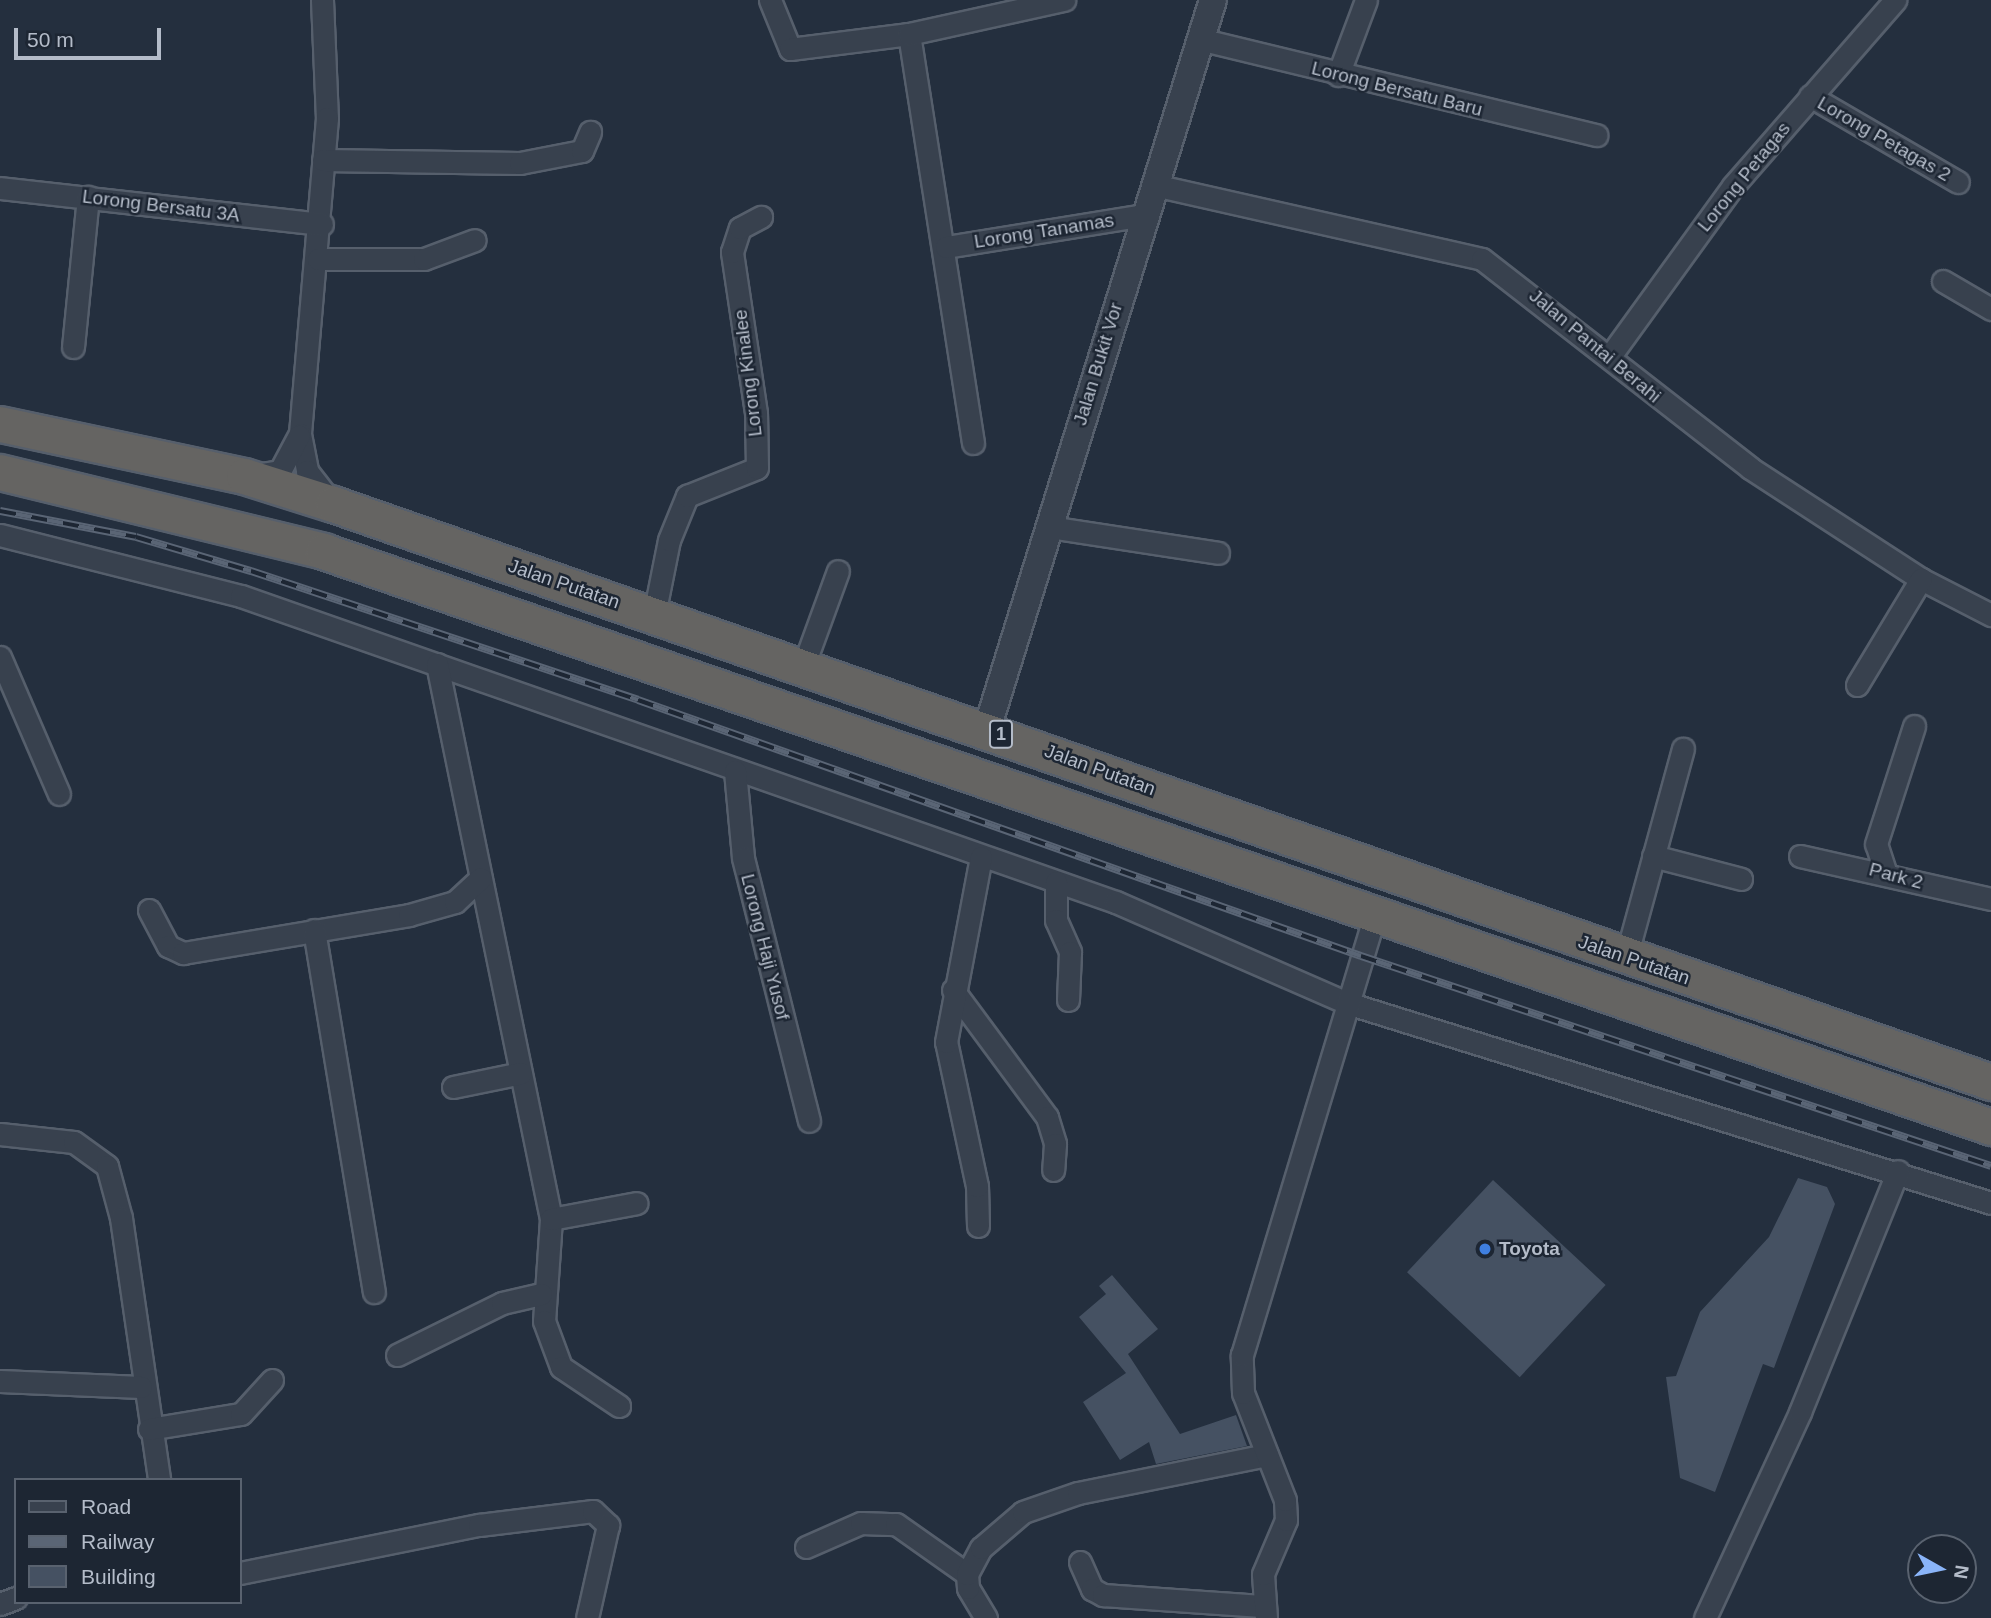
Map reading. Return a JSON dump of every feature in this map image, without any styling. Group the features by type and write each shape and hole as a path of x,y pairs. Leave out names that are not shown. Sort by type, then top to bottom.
{"highway":[{"name":"Jalan Putatan","path":"0,424 244,476 332,504 977,725 1483,907 1991,1082"},
{"path":"114,496 125,449"},
{"path":"0,472 114,496 323,551 954,767 1374,919 1991,1127"},
{"path":"954,767 977,725"},
{"path":"1469,951 1483,907"}],"street":[{"path":"322,0 322,224 300,434 307,471 332,504"},
{"path":"770,0 790,49 909,34 1064,0"},
{"name":"Jalan Bukit Vor","path":"977,725 1049,527 1143,215 1213,0"},
{"path":"1338,75 1366,0"},
{"name":"Lorong Petagas","path":"1610,356 1733,186 1892,4"},
{"path":"909,34 946,247 972,443"},
{"name":"Lorong Bersatu Baru","path":"1199,39 1338,75 1597,135"},
{"name":"Lorong Petagas 2","path":"1811,96 1958,182"},
{"path":"323,160 520,163 582,151 590,132"},
{"name":"Jalan Pantai Berahi","path":"1154,185 1482,259 1610,356 1750,468 1921,579 1991,615"},
{"name":"Lorong Bersatu 3A","path":"0,188 322,224"},
{"path":"73,346 88,197"},
{"name":"Lorong Tanamas","path":"946,247 1143,215"},
{"name":"Lorong Kinalee","path":"654,615 669,540 687,496 757,468 756,413 732,252 740,228 761,218"},
{"path":"318,259 424,259 475,240"},
{"path":"1943,281 1991,309"},
{"path":"244,476 280,471 300,434"},
{"path":"1049,527 1218,553"},
{"path":"0,535 241,596 1056,882 1218,943 1347,1003 1898,1171 1991,1203"},
{"path":"803,667 838,571"},
{"path":"1857,685 1921,579"},
{"path":"0,657 59,794"},
{"path":"437,664 551,1219 541,1294 561,1367 619,1406"},
{"path":"1885,870 1876,844 1914,726"},
{"path":"1626,957 1683,749"},
{"name":"Lorong Haji Yusof","path":"735,771 743,858 809,1121"},
{"path":"978,1226 977,1186 947,1063 953,990 981,856"},
{"path":"1653,856 1741,879"},
{"name":"Park 2","path":"1800,856 1885,870 1991,900"},
{"path":"149,910 168,946 183,953 455,902 481,878"},
{"path":"1056,882 1056,920 1070,952 1068,1000"},
{"path":"1080,1562 1092,1589 1103,1595 1264,1612 1265,1560 1286,1520 1282,1484 1267,1455 1243,1393 1242,1355 1374,919"},
{"path":"314,930 374,1292"},
{"path":"953,990 1047,1117 1055,1144 1053,1170"},
{"path":"453,1087 521,1073"},
{"path":"0,1134 74,1142 107,1166 121,1218 141,1387 159,1478"},
{"path":"1705,1618 1800,1412 1898,1171"},
{"path":"551,1219 637,1203"},
{"path":"397,1354 502,1303 541,1294"},
{"path":"149,1429 241,1414 272,1380"},
{"path":"0,1381 141,1387"},
{"path":"986,1618 968,1588 967,1574 981,1548 1038,1506 1267,1455"},
{"path":"242,1573 479,1525 593,1511 608,1525 587,1618"},
{"path":"806,1548 861,1523 886,1523 918,1534 967,1574"}],"building":[{"path":"1798,1178 1827,1187 1835,1204 1774,1368 1763,1364 1715,1492 1680,1478 1666,1377 1676,1376 1700,1312 1769,1237"},
{"path":"1493,1180 1606,1285 1520,1377 1407,1272"},
{"path":"1112,1275 1158,1329 1128,1354 1180,1434 1236,1415 1247,1446 1156,1464 1149,1442 1120,1460 1083,1402 1126,1373 1079,1317 1106,1294 1099,1286"}],"railway":[{"path":"0,511 136,537 251,571 638,700 1361,956 1991,1166"}],"place":[{"name":"Toyota","path":"1485,1249"}]}
